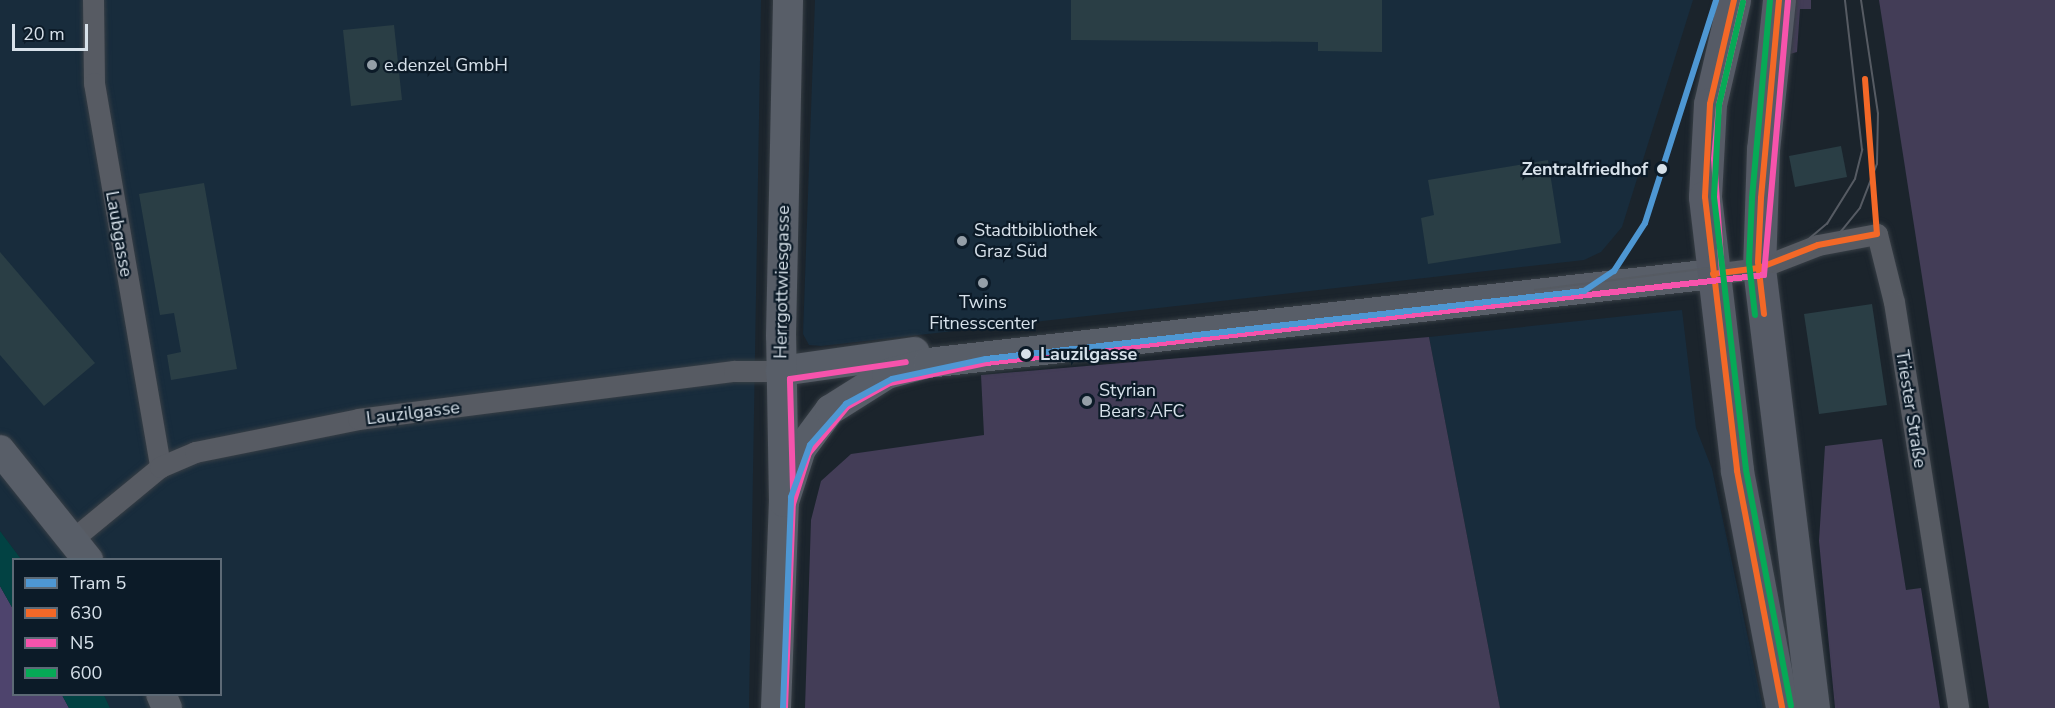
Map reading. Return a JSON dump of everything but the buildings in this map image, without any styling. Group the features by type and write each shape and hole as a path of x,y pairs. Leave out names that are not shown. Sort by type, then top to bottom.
{"main road":[{"path":"1734,0 1708,126 1705,187 1737,471 1782,708"},
{"path":"1779,0 1763,149 1759,268 1813,708"}],"street":[{"name":"Laubgasse","path":"93,0 94,83 160,467"},
{"name":"Herrgottwiesgasse","path":"776,708 784,502 781,371 788,0"},
{"name":"Triester Straße","path":"1713,274 1759,268 1818,244 1877,234 1894,302 1958,708"},
{"name":"Lauzilgasse","path":"784,502 796,460 821,420 841,400 886,374 986,354 1713,274"},
{"name":"Lauzilgasse","path":"81,549 160,467 195,452 358,419 734,371 781,371 935,350 986,354"},
{"path":"781,371 801,412 821,420"},
{"path":"0,450 81,549"}],"shaded area":[{"path":"0,0 761,0 749,708 110,708 104,696 222,696 222,558 20,558 0,531"},
{"path":"815,0 1693,0 1622,227 1601,252 1584,260 821,346 809,345 803,334"},
{"path":"1794,0 1811,0 1811,9 1800,9 1797,52 1790,54"},
{"path":"1879,0 2055,0 2055,708 1989,708"},
{"path":"1682,310 1696,428 1712,469 1763,708 1500,708 1429,337"},
{"path":"1429,337 1500,708 805,708 811,520 821,481 851,454 984,435 981,375"},
{"path":"1882,439 1906,590 1921,588 1940,708 1835,708 1819,541 1825,446"},
{"path":"0,531 20,558 12,558 12,607 0,586"},
{"path":"0,586 12,607 12,696 63,696 69,708 0,708"},
{"path":"63,696 104,696 110,708 69,708"}],"tram line":[{"name":"5","path":"783,708 791,497 810,445 846,404 892,379 986,359 1584,291 1614,271 1645,223 1716,0"},
{"path":"1535,290 1758,262 1804,243 1827,224 1855,179 1862,150 1845,0"},
{"path":"1559,297 1773,272 1805,260 1839,234 1860,208 1877,164 1878,114 1861,0"}],"transit line":[{"name":"630","path":"1734,0 1710,104 1705,197 1737,471 1782,708"},
{"name":"600","path":"1755,315 1749,262 1752,198 1770,0"},
{"name":"630","path":"1764,314 1758,262 1761,198 1779,0"},
{"name":"N5","path":"785,708 793,504 809,453 847,407 890,383 986,363 1764,275 1788,1"},
{"name":"N5","path":"1722,273 1714,159 1719,105 1743,2"},
{"name":"600","path":"1743,2 1719,105 1714,197 1746,470 1791,706"},
{"name":"630","path":"1865,79 1877,234"},
{"name":"630","path":"1713,274 1759,268 1818,245 1877,234"},
{"name":"N5","path":"793,489 790,379 906,362"}],"place":[{"name":"e.denzel GmbH","path":"372,65"},
{"name":"Zentralfriedhof","path":"1662,169"},
{"name":"Stadtbibliothek Graz Süd","path":"962,241"},
{"name":"Twins Fitnesscenter","path":"983,283"},
{"name":"Lauzilgasse","path":"1026,354"},
{"name":"Styrian Bears AFC","path":"1087,401"}]}
